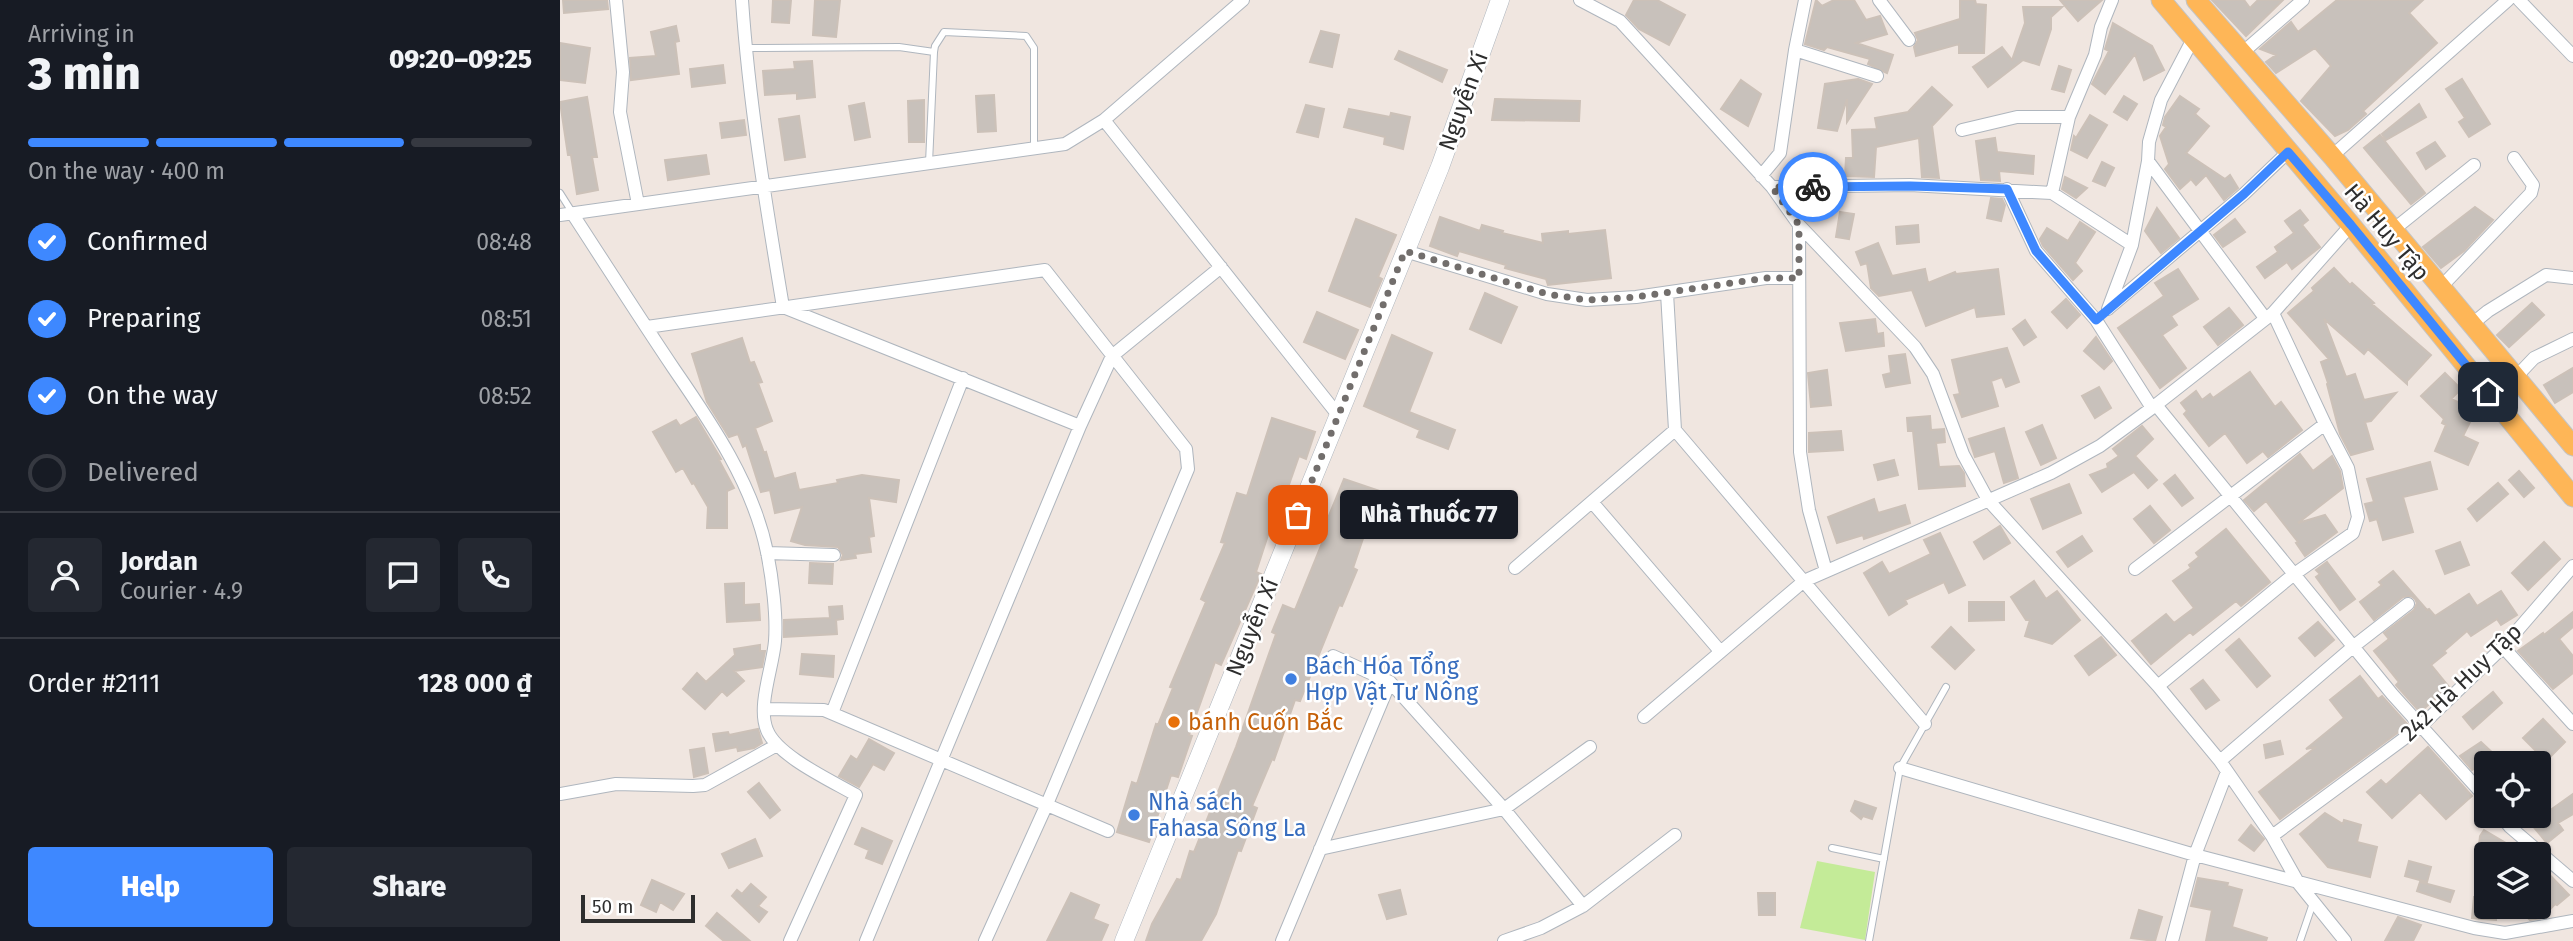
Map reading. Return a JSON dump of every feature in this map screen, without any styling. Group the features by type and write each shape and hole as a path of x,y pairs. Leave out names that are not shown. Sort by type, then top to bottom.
{"main road":[{"name":"Hà Huy Tập","path":"2161,0 2351,225 2573,497"},
{"name":"Hà Huy Tập","path":"2196,0 2332,156 2573,446"}],"street":[{"path":"616,0 623,72 620,112 638,204"},
{"path":"742,0 745,48 762,187 783,307"},
{"path":"790,941 856,795 777,745 767,730 765,709 775,640 767,553 760,523 740,478 701,406 566,214 1065,144 1104,120 1242,0"},
{"name":"Nguyễn Xí","path":"1124,941 1440,167 1500,0"},
{"path":"1580,0 1620,21 1772,187 1799,225 1915,346 1933,374 1963,454 1988,500 2158,686 2224,767 2272,836 2299,884 2345,941"},
{"path":"1761,176 1780,153 1805,0"},
{"path":"1879,0 1909,40"},
{"path":"2052,193 2069,117 2095,55 2101,27 2112,0"},
{"path":"2242,53 2303,0"},
{"path":"2332,156 2508,0"},
{"path":"2519,0 2573,56"},
{"path":"2530,12 2538,0"},
{"path":"2108,309 2132,245 2148,161 2149,142 2161,100 2193,37"},
{"path":"1795,50 1877,76"},
{"path":"1962,130 2017,117 2069,117"},
{"path":"1104,120 1338,415"},
{"path":"2096,320 2288,152"},
{"path":"2441,287 2532,193 2533,185 2514,158"},
{"path":"2148,161 2269,316 2348,468 2358,517 2353,533 2293,575 2158,686"},
{"path":"2393,230 2474,165"},
{"path":"1772,187 1910,186 2052,193 2132,245"},
{"path":"2007,189 2036,251 2096,320 2154,407 2392,694 2474,785"},
{"path":"1799,225 1800,452 1808,510 1826,571"},
{"path":"1643,718 1804,581 2051,473 2101,446 2269,316 2351,225"},
{"path":"1405,251 1547,294 1587,300 1636,297 1766,278 1799,278"},
{"path":"866,941 1080,426 1112,356 1221,267"},
{"path":"647,327 1045,270 1186,449 1188,469 985,941"},
{"path":"2472,324 2488,310 2546,275 2573,278"},
{"path":"1667,292 1675,430 1925,724"},
{"path":"783,307 1080,426"},
{"path":"2515,377 2534,358 2573,339"},
{"path":"832,713 963,378"},
{"path":"2135,569 2325,424"},
{"path":"1515,568 1675,430"},
{"path":"1592,502 1720,651"},
{"path":"767,553 834,555"},
{"name":"242 Hà Huy Tập","path":"2272,836 2421,726 2503,647 2573,566"},
{"path":"2172,941 2195,855 2224,767 2354,646 2408,604"},
{"path":"2503,647 2573,724"},
{"path":"1333,656 1390,682 1504,809 1583,906"},
{"path":"1282,941 1390,682"},
{"path":"765,709 824,710 1108,831"},
{"path":"560,794 616,784 705,785 777,745"},
{"path":"1320,849 1504,809 1590,747"},
{"path":"1900,768 2299,884 2474,928 2505,933 2573,920"},
{"path":"2511,828 2573,881"},
{"path":"1504,941 1541,928 1583,906 1675,835"}],"lane":[{"path":"929,163 934,52 944,33 1026,36 1034,48 1034,149"},
{"path":"745,48 899,47 934,52"},
{"path":"560,193 566,214"},
{"path":"1869,941 1900,768 1946,687"},
{"path":"1832,848 1884,859"},
{"path":"2300,941 2314,902"}],"green space":[{"path":"1817,861 1875,872 1865,940 1800,928"}],"building":[{"path":"563,0 607,0 608,9 564,13"},
{"path":"773,0 791,0 789,23 772,22"},
{"path":"815,0 840,0 836,37 813,35"},
{"path":"1634,0 1657,0 1685,15 1669,45 1639,29 1626,15"},
{"path":"1816,0 1822,6 1834,0 1854,0 1866,20 1880,16 1887,34 1856,43 1893,55 1887,73 1868,64 1870,59 1805,44"},
{"path":"1960,0 1975,0 1976,4 1986,5 1984,53 1959,53 1959,44 1916,56 1914,47 1918,40 1915,33 1960,19"},
{"path":"2060,0 2102,0 2078,21"},
{"path":"2212,0 2244,0 2250,8 2258,0 2283,0 2246,36"},
{"path":"2337,0 2423,0 2409,13 2437,43 2363,111 2366,114 2348,130 2335,136 2301,101 2331,66 2315,48 2276,73 2266,62 2276,55 2260,49 2291,22 2298,32"},
{"path":"2023,7 2062,7 2051,17 2051,29 2039,65 2023,60 1988,87 1973,67 2002,47 2012,60 2025,23"},
{"path":"2113,23 2152,46 2164,70 2144,80 2135,54 2105,94 2092,84 2109,51 2105,49"},
{"path":"676,26 679,74 631,80 630,58 656,56 651,32"},
{"path":"1321,31 1339,35 1332,67 1310,62"},
{"path":"560,43 590,48 585,83 560,80"},
{"path":"1399,51 1447,70 1442,82 1395,59"},
{"path":"812,61 815,97 797,99 797,93 765,95 763,71 795,69 794,62"},
{"path":"723,65 725,83 692,87 690,69"},
{"path":"2059,66 2071,70 2064,92 2052,89"},
{"path":"1858,79 1872,84 1847,122 1847,99 1837,131 1818,128 1825,84"},
{"path":"2462,79 2490,124 2469,137 2459,122 2465,118 2446,89"},
{"path":"1741,80 1761,94 1748,126 1721,109"},
{"path":"1932,87 1952,105 1932,126 1939,178 1922,177 1919,138 1876,147 1874,177 1845,176 1846,158 1853,158 1852,130 1877,129 1875,118 1908,112"},
{"path":"994,95 996,131 978,132 976,96"},
{"path":"2124,96 2137,104 2127,120 2114,112"},
{"path":"2180,96 2199,109 2195,114 2209,126 2186,153 2225,179 2230,175 2238,188 2224,200 2206,175 2196,185 2191,179 2180,189 2165,169 2169,164 2160,136 2166,127 2163,125 2165,117"},
{"path":"587,97 597,157 592,157 598,190 577,194 560,102"},
{"path":"1495,99 1580,101 1579,121 1492,120"},
{"path":"924,100 924,142 909,142 908,101"},
{"path":"864,103 870,137 855,140 849,106"},
{"path":"2419,104 2426,117 2386,140 2382,134"},
{"path":"1306,105 1324,109 1318,137 1297,132"},
{"path":"1349,109 1390,117 1391,113 1410,117 1403,149 1384,144 1385,137 1344,127"},
{"path":"2090,115 2107,125 2087,158 2071,150 2074,136 2076,138"},
{"path":"799,116 805,157 785,160 779,119"},
{"path":"744,120 746,135 722,138 720,123"},
{"path":"2380,135 2425,193 2411,204 2364,148"},
{"path":"1995,138 1997,152 2034,156 2033,174 1999,171 2000,181 1981,180 1976,141"},
{"path":"2435,142 2445,156 2426,169 2417,153"},
{"path":"706,155 709,174 668,180 665,160"},
{"path":"2102,162 2114,168 2105,186 2093,181"},
{"path":"1796,163 1826,163 1821,178 1796,178"},
{"path":"2065,177 2087,188 2076,198 2062,189"},
{"path":"1991,198 2002,199 2005,205 2001,221 1987,218"},
{"path":"2475,207 2493,220 2464,251 2441,268 2423,247"},
{"path":"2157,208 2179,238 2161,253 2145,231"},
{"path":"2300,210 2308,220 2302,225 2320,247 2292,269 2287,262 2265,278 2257,267 2278,252 2275,247 2294,233 2285,221"},
{"path":"1840,212 1854,214 1849,239 1836,237"},
{"path":"1440,217 1480,231 1482,225 1543,243 1542,234 1605,230 1611,278 1548,285 1546,279 1505,268 1506,265 1459,251 1457,256 1430,246"},
{"path":"1356,219 1396,235 1378,277 1382,279 1370,307 1329,291"},
{"path":"2235,219 2245,232 2223,247 2214,235"},
{"path":"2080,222 2095,232 2075,263 2082,271 2073,280 2040,239 2047,228 2068,241"},
{"path":"1918,225 1919,242 1897,244 1896,227"},
{"path":"1878,243 1892,276 1925,269 1928,283 1955,272 1998,269 2004,314 1977,317 1975,307 1926,326 1912,290 1879,296 1871,288 1867,263 1861,265 1856,252"},
{"path":"2334,268 2431,355 2407,384 2368,349 2364,354 2324,319 2346,377 2355,374 2364,400 2396,393 2371,421 2365,422 2373,449 2351,455 2340,434 2321,362 2329,359 2288,313 2314,291 2312,288"},
{"path":"2178,269 2198,299 2171,316 2177,325 2162,335 2186,368 2160,388 2118,328 2164,296 2155,283"},
{"path":"1485,293 1517,307 1501,343 1470,329"},
{"path":"2066,299 2080,315 2067,328 2052,312"},
{"path":"2532,303 2544,315 2509,347 2497,335"},
{"path":"2229,308 2243,325 2218,345 2204,327"},
{"path":"1317,312 1358,330 1345,359 1304,342"},
{"path":"1875,319 1877,334 1883,333 1884,346 1846,351 1840,323"},
{"path":"2025,320 2036,337 2024,345 2013,329"},
{"path":"1392,335 1432,353 1409,412 1455,430 1448,449 1417,437 1420,430 1364,406"},
{"path":"2096,337 2112,361 2104,369 2084,351"},
{"path":"742,338 750,363 754,362 762,382 758,383 772,421 755,428 774,479 795,473 799,490 838,483 837,480 862,475 899,480 896,502 869,498 874,536 869,537 871,552 855,554 856,558 841,560 843,555 838,547 805,545 791,541 802,507 775,513 770,490 761,492 746,445 743,447 738,434 729,437 707,402 692,354"},
{"path":"2007,348 2019,382 2006,387 2002,377 1991,381 1998,406 1962,417 1954,395 1960,394 1952,360"},
{"path":"1905,354 1910,383 1886,387 1883,375 1891,373 1889,356"},
{"path":"2573,368 2573,392 2555,403 2544,385"},
{"path":"1827,370 1831,405 1811,407 1808,373"},
{"path":"2250,372 2275,407 2281,402 2302,430 2268,457 2263,451 2247,463 2225,433 2209,446 2184,414 2187,411 2181,403 2196,391 2202,400 2210,394 2213,398"},
{"path":"2445,373 2461,389 2451,399 2476,410 2463,436 2478,443 2468,465 2435,451 2446,425 2442,423 2444,419 2421,396"},
{"path":"2099,387 2111,408 2095,418 2082,396"},
{"path":"1930,416 1931,430 1944,429 1945,442 1936,443 1939,467 1959,466 1964,473 1965,486 1919,489 1913,431 1908,431 1907,418"},
{"path":"696,417 721,459 719,460 734,488 727,491 727,528 707,528 708,507 683,468 676,472 653,432 676,420 680,426"},
{"path":"1272,418 1315,432 1306,459 1299,456 1285,496 1281,495 1256,572 1261,574 1221,665 1215,662 1189,735 1192,736 1178,777 1171,775 1149,842 1117,832 1132,782 1137,784 1156,724 1158,725 1173,688 1170,687 1206,602 1201,599 1225,543 1221,542 1237,493 1247,496"},
{"path":"2042,425 2056,458 2041,465 2026,432"},
{"path":"2142,426 2153,439 2135,456 2157,480 2148,488 2134,472 2102,492 2090,475 2108,468 2107,464 2119,456 2113,449"},
{"path":"2004,428 2018,478 2004,483 1995,451 1975,457 1969,439"},
{"path":"1841,431 1843,450 1809,452 1809,433"},
{"path":"2300,454 2313,471 2332,456 2340,471 2343,488 2298,523 2325,515 2337,532 2305,556 2296,543 2298,542 2266,501 2254,511 2244,500"},
{"path":"1894,460 1898,475 1878,480 1874,465"},
{"path":"2430,462 2437,489 2403,497 2413,532 2383,540 2377,519 2370,521 2365,504 2374,502 2367,479"},
{"path":"2519,471 2534,488 2524,497 2509,480"},
{"path":"2175,475 2193,498 2182,506 2164,484"},
{"path":"1344,479 1383,492 1373,519 1370,518 1353,568 1357,570 1342,606 1339,605 1300,701 1295,700 1274,760 1272,759 1252,806 1257,808 1241,851 1238,850 1216,914 1201,941 1146,941 1152,924 1177,879 1181,880 1190,851 1194,852 1236,747 1276,634 1272,632 1283,605 1295,610 1325,536 1321,535"},
{"path":"2498,483 2508,494 2477,521 2468,509"},
{"path":"2069,484 2081,513 2043,529 2031,499"},
{"path":"1874,499 1878,513 1905,505 1910,523 1864,539 1863,535 1837,543 1828,517"},
{"path":"2150,506 2170,530 2154,543 2134,519"},
{"path":"2000,526 2010,543 1984,559 1974,542"},
{"path":"2226,529 2270,582 2241,606 2236,601 2193,635 2190,632 2151,664 2132,641 2166,614 2174,623 2194,608 2173,581 2191,568 2189,565 2199,557 2196,553"},
{"path":"1940,533 1965,585 1949,593 1944,582 1905,600 1907,604 1889,615 1864,573 1882,562 1889,574 1931,554 1924,540"},
{"path":"2082,536 2092,551 2068,567 2057,552"},
{"path":"2460,542 2469,565 2445,574 2436,551"},
{"path":"2544,542 2560,559 2528,590 2512,573"},
{"path":"2327,562 2355,599 2340,610 2316,577 2320,574 2316,570"},
{"path":"810,563 833,564 832,584 809,583"},
{"path":"2393,571 2435,616 2469,594 2477,606 2501,591 2517,615 2501,625 2497,619 2471,636 2467,631 2444,651 2446,653 2431,665 2449,687 2420,712 2396,685 2399,682 2374,651 2389,639 2384,633 2414,610 2417,603 2415,599 2411,596 2403,597 2374,620 2360,602 2382,585 2379,582"},
{"path":"2034,581 2046,599 2057,591 2080,620 2052,644 2025,636 2030,620 2026,620 2011,597"},
{"path":"744,583 744,605 759,604 760,620 727,622 725,584"},
{"path":"1969,602 2004,602 2004,620 1969,621"},
{"path":"842,606 843,619 836,620 837,634 784,637 784,620 830,618 829,607"},
{"path":"2573,612 2573,627 2559,639 2573,656 2573,673 2553,689 2518,651"},
{"path":"2318,622 2334,640 2315,656 2299,638"},
{"path":"1951,627 1974,650 1955,669 1932,647"},
{"path":"2101,637 2116,655 2089,675 2075,656"},
{"path":"2239,639 2270,676 2257,687 2226,650"},
{"path":"760,645 760,651 765,651 762,667 734,671 744,681 727,696 722,691 705,709 683,689 697,673 706,682 735,655 734,649"},
{"path":"802,654 834,656 833,677 800,674"},
{"path":"2360,676 2378,699 2382,696 2408,725 2280,819 2259,792 2316,747 2306,749 2344,718 2330,700"},
{"path":"2203,680 2219,700 2206,709 2191,689"},
{"path":"2493,692 2502,703 2473,729 2463,717"},
{"path":"2543,719 2565,742 2551,756 2551,751 2536,751 2523,738"},
{"path":"758,729 762,743 754,748 738,751 737,747 716,751 713,734 728,732 729,735"},
{"path":"869,739 894,753 884,770 873,764 859,787 839,776 851,756 857,760"},
{"path":"2280,741 2283,754 2266,758 2264,745"},
{"path":"2481,742 2491,751 2474,751 2472,770 2460,756"},
{"path":"2428,747 2472,796 2446,819 2420,792 2392,818 2367,792 2381,780 2386,785"},
{"path":"704,748 708,773 694,777 690,750"},
{"path":"759,783 780,810 770,818 748,792"},
{"path":"2573,794 2573,814 2558,823 2563,830 2546,842 2534,828 2551,828 2551,810"},
{"path":"1855,801 1876,808 1872,819 1863,816 1861,819 1851,811"},
{"path":"2325,813 2343,824 2344,820 2361,825 2357,842 2377,847 2370,877 2328,867 2300,834"},
{"path":"2251,825 2264,839 2254,851 2239,840"},
{"path":"862,828 892,841 882,864 866,858 869,850 855,844"},
{"path":"2484,830 2504,842 2479,842"},
{"path":"755,839 762,856 729,868 722,854"},
{"path":"2409,861 2431,867 2427,882 2405,876"},
{"path":"2551,876 2569,895 2551,908"},
{"path":"2198,878 2228,883 2227,886 2242,890 2232,927 2267,938 2266,941 2206,941 2212,910 2191,906"},
{"path":"652,880 684,894 673,910 660,902 656,912 641,905"},
{"path":"2420,882 2454,891 2450,902 2417,891"},
{"path":"751,884 766,897 758,906 767,912 759,922 732,896 737,890 742,894"},
{"path":"1400,890 1406,914 1387,919 1379,895"},
{"path":"1071,893 1099,905 1093,919 1108,925 1101,941 1047,941"},
{"path":"1758,893 1775,893 1775,915 1759,915"},
{"path":"2139,910 2162,917 2155,941 2131,938"},
{"path":"717,913 750,941 724,941 706,926"},
{"path":"2398,917 2421,925 2413,941 2385,941"}],"way so far":[{"path":"1298,515 1405,251 1547,294 1587,300 1636,297 1766,278 1799,278 1799,225 1772,187 1813,187"}],"place":[{"name":"Nhà Thuốc 77","path":"1298,515"},
{"name":"Bách Hóa Tổng Hợp Vật Tư Nông","path":"1291,679"},
{"name":"bánh Cuốn Bắc","path":"1174,722"},
{"name":"Nhà sách Fahasa Sông La","path":"1134,815"}],"route":[{"path":"1813,187 2007,189 2036,251 2096,320 2244,194 2288,152 2488,392"}]}
